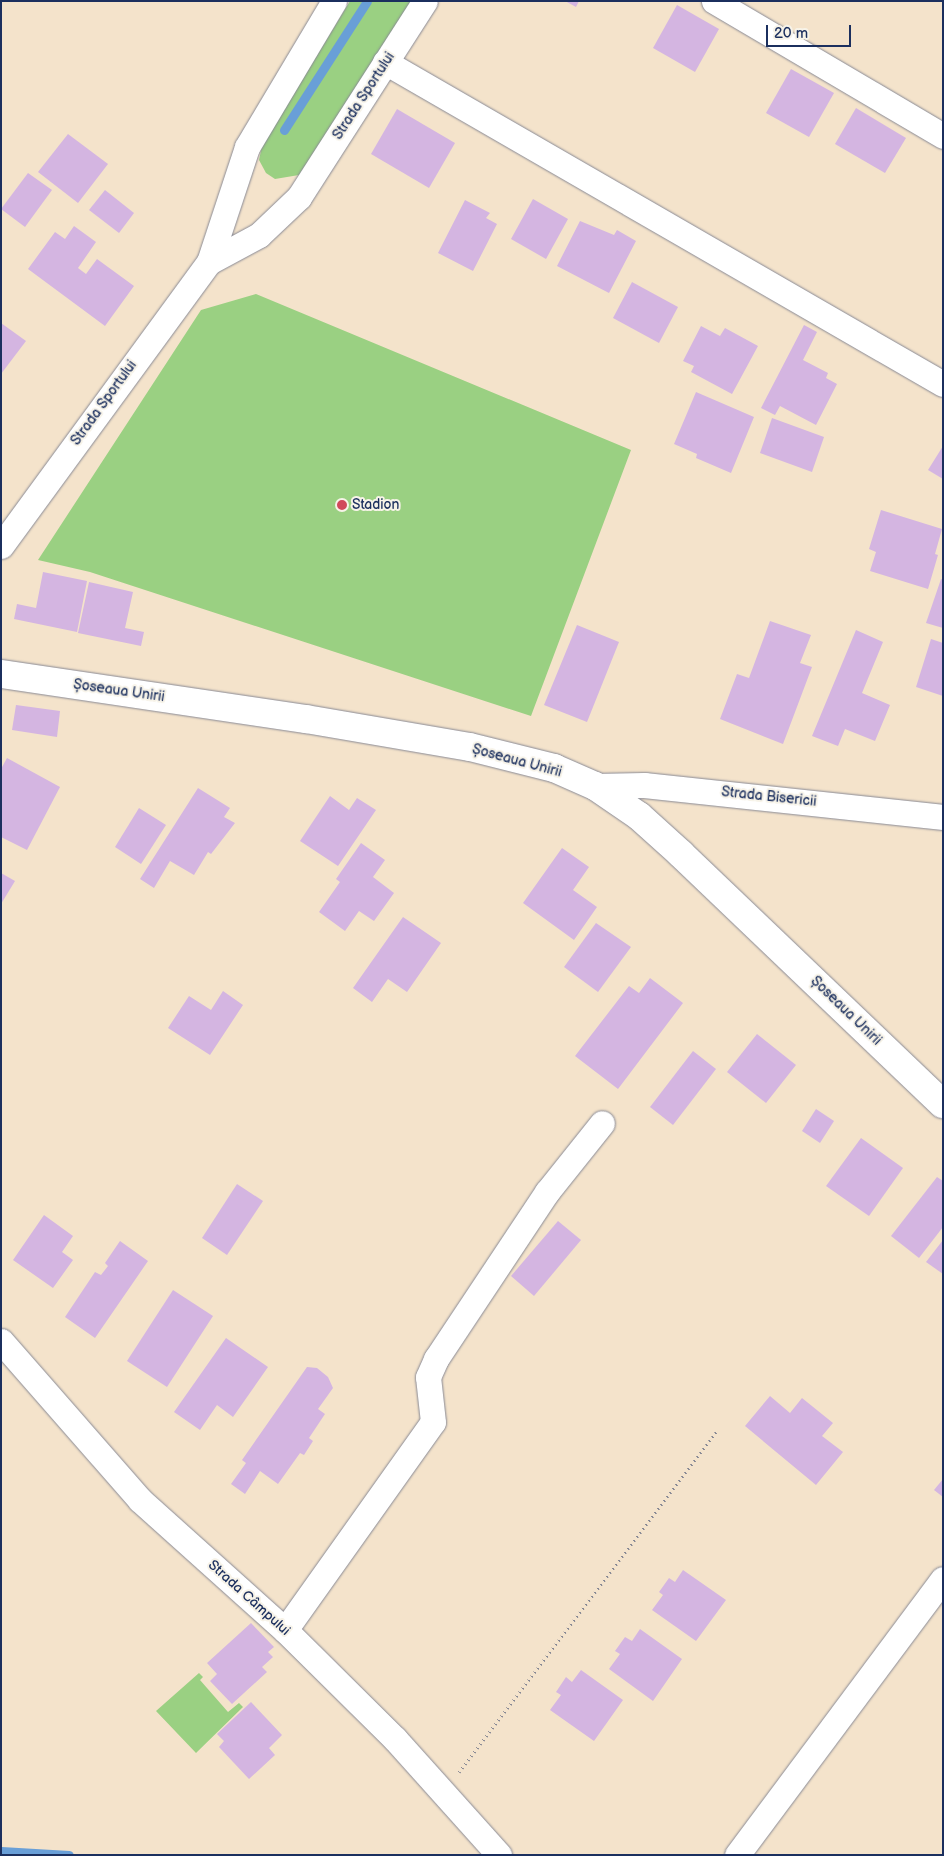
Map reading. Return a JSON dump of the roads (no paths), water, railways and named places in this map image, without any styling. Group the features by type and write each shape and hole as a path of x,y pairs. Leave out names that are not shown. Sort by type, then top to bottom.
{"main road":[{"name":"Șoseaua Unirii","path":"1,674 314,720 470,747 554,768 595,786 640,816 943,1104"}],"street":[{"name":"Strada Sportului","path":"1,546 209,262 247,147 334,1"},
{"name":"Strada Sportului","path":"209,262 259,235 298,197 425,1"},
{"path":"714,1 943,136"},
{"path":"385,62 943,384"},
{"name":"Strada Bisericii","path":"595,786 644,785 943,817"},
{"path":"285,1630 433,1422 428,1377 436,1359 547,1192 602,1124"},
{"name":"Strada Câmpului","path":"1,1341 140,1500 285,1630 395,1739 499,1855"},
{"path":"737,1855 943,1579"}],"waterway":[{"path":"284,130 367,1"},
{"path":"1,1851 69,1855"}],"place":[{"name":"Stadion","path":"342,505"}]}
